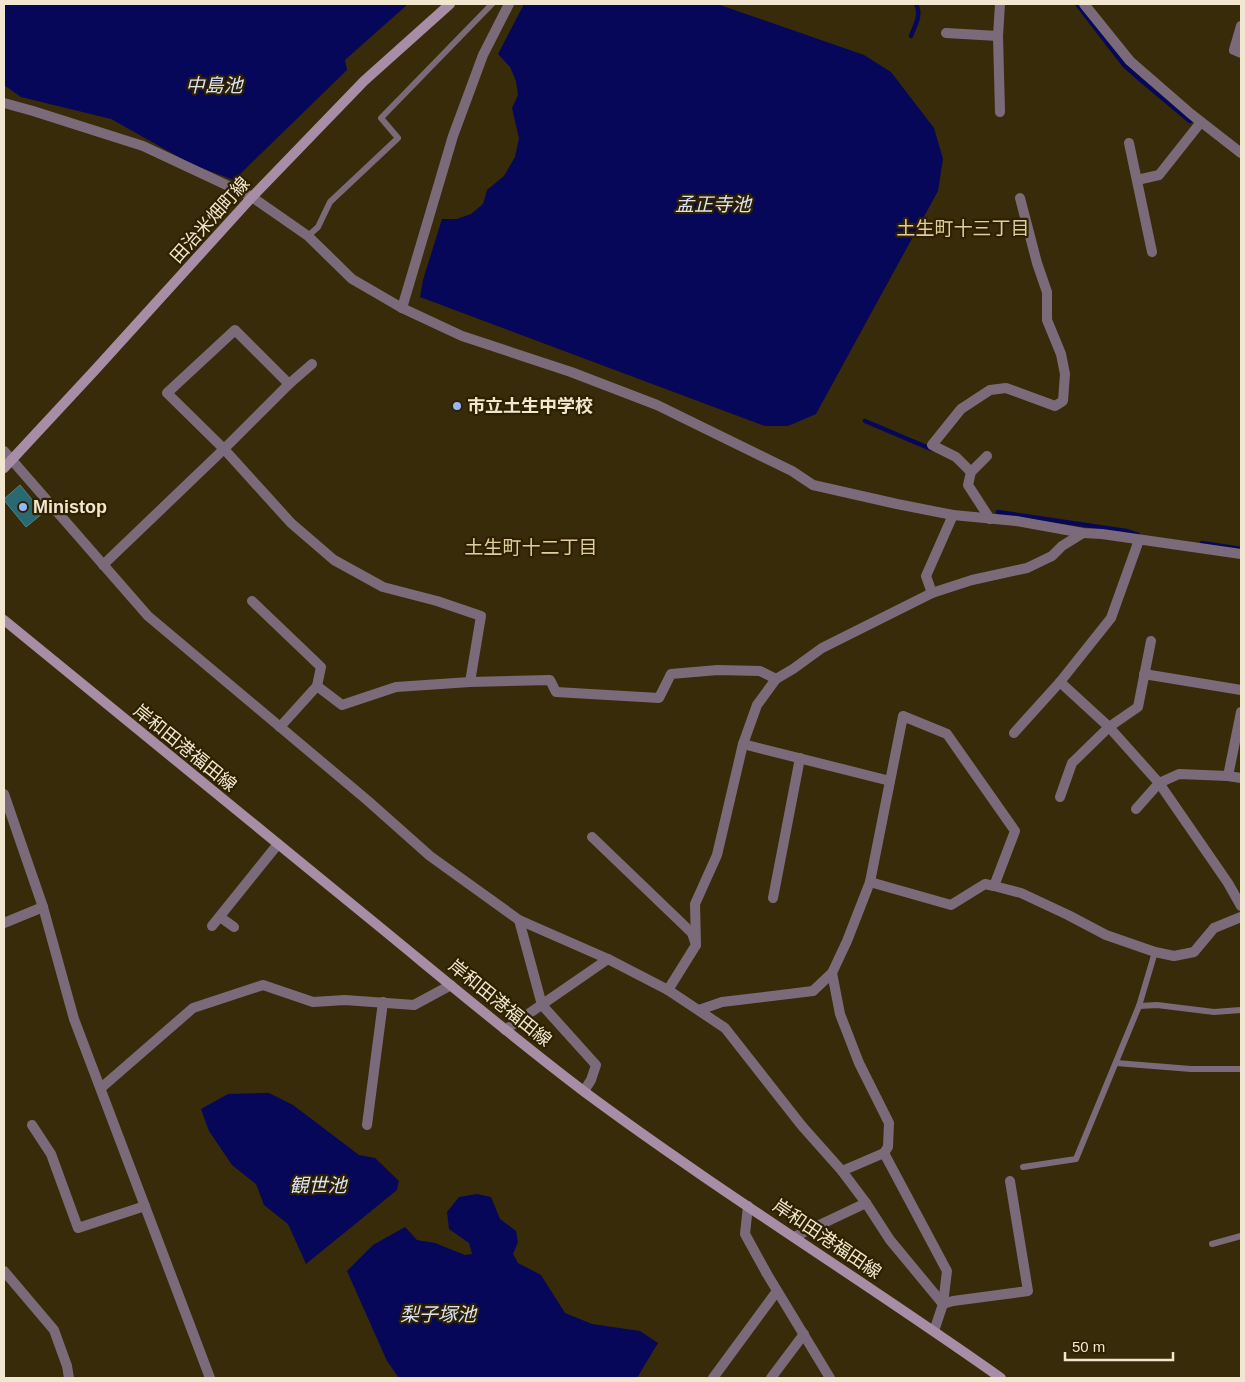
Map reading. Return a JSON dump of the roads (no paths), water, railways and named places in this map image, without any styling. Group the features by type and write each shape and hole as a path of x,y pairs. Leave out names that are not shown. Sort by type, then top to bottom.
{"street":[{"name":"田治米畑町線","path":"7,464 252,196 364,81 450,4"},
{"path":"402,308 453,136 483,54 509,4"},
{"path":"1000,4 998,36 1000,112"},
{"path":"1084,4 1130,61 1201,122 1241,153"},
{"path":"1241,26 1234,50 1241,52"},
{"path":"946,33 998,36"},
{"path":"4,103 143,146 252,196 308,236 352,279 402,308 462,336 571,372 657,405 792,471 813,485 953,515 1016,522 1241,554"},
{"path":"1137,180 1159,175 1201,122"},
{"path":"1129,143 1152,252"},
{"path":"971,472 956,456 932,445 961,409 990,390 1006,388 1054,406 1063,401 1065,374 1061,354 1047,320 1047,292 1037,263 1020,198"},
{"path":"289,384 235,330 167,393 224,449 290,524 334,560 383,586 437,600 481,616 470,682"},
{"path":"103,565 289,384 312,364"},
{"path":"4,451 7,464 103,565 148,616 430,856 519,920 608,959 668,990 725,1028 802,1126 842,1171 890,1240 942,1304"},
{"path":"987,456 971,472 968,484 990,519"},
{"path":"932,593 926,576 953,515"},
{"path":"668,990 696,945 695,904 716,854 743,744 757,705 776,678 793,669 822,648 932,593 972,580 1027,568 1052,556 1062,546 1083,533"},
{"path":"1014,733 1060,682 1111,618 1139,540"},
{"path":"252,601 321,667 317,686 280,727"},
{"name":"岸和田港福田線","path":"4,620 135,729 584,1091 663,1149 1001,1378"},
{"path":"1060,797 1072,763 1109,727 1138,706 1150,641"},
{"path":"317,686 342,705 396,687 470,682 550,680 556,692 659,698 671,674 718,670 752,671 776,678"},
{"path":"1144,674 1241,690"},
{"path":"1060,682 1109,727 1159,783 1228,883 1241,906"},
{"path":"1228,776 1241,712"},
{"path":"699,1010 722,1002 813,991 832,973 847,941 870,882 903,716 946,734 1015,831 994,886"},
{"path":"743,744 890,780"},
{"path":"773,898 800,758"},
{"path":"1136,809 1159,783 1179,774 1241,778"},
{"path":"4,796 43,907 74,1019 210,1378"},
{"path":"592,837 692,933 696,945"},
{"path":"212,926 278,844"},
{"path":"870,882 950,904 985,884 994,886 1021,893 1106,935 1155,952 1174,956 1194,952 1214,928 1241,917"},
{"path":"4,923 43,907"},
{"path":"220,917 234,927"},
{"path":"519,920 542,1005 596,1065 591,1080 584,1091"},
{"path":"506,1030 608,959"},
{"path":"832,973 840,1014 860,1063 889,1123 888,1147 884,1153 842,1171"},
{"path":"101,1088 193,1008 263,985 313,1002 344,1000 414,1004 451,985"},
{"path":"368,1125 383,1002"},
{"path":"32,1125 51,1154 78,1228 145,1206"},
{"path":"884,1153 947,1271 942,1304 934,1331"},
{"path":"942,1304 1028,1291 1010,1181"},
{"path":"794,1236 866,1203"},
{"path":"748,1206 745,1234 828,1377"},
{"path":"4,1271 54,1330 69,1378"},
{"path":"713,1378 777,1291"},
{"path":"771,1378 804,1334"}],"lane":[{"path":"308,236 318,228 330,202 398,138 381,118 492,4"},
{"path":"1023,1167 1076,1159 1139,1006 1155,952"},
{"path":"1139,1006 1157,1005 1214,1012 1241,1010"},
{"path":"1116,1063 1191,1069 1241,1070"},
{"path":"1212,1244 1241,1236"}],"water":[{"name":"中島池","path":"4,4 408,4 345,60 347,70 234,180 193,165 111,119 21,97 4,85"},
{"name":"孟正寺池","path":"524,4 717,4 864,55 891,72 934,128 943,159 938,191 816,414 788,426 765,426 420,297 423,280 442,219 457,219 471,214 483,204 487,190 504,176 515,157 519,138 512,108 518,95 516,81 510,67 498,54"},
{"name":"観世池","path":"269,1093 293,1105 359,1155 375,1158 399,1181 397,1190 306,1264 288,1224 264,1205 256,1184 232,1165 209,1131 201,1109 228,1094"},
{"name":"梨子塚池","path":"477,1194 491,1197 500,1219 516,1231 518,1242 513,1254 518,1263 541,1275 565,1313 592,1324 640,1331 658,1343 637,1378 399,1378 387,1361 347,1271 373,1245 405,1227 417,1240 435,1243 465,1255 472,1254 469,1243 449,1229 447,1212 459,1197"}],"waterway":[{"path":"911,36 918,16 916,4"},
{"path":"1077,4 1124,65 1190,121"},
{"path":"865,421 931,449"},
{"path":"998,512 1126,531 1138,535"},
{"path":"1202,543 1241,549"}],"place":[{"name":"市立土生中学校","path":"457,406"},
{"name":"Ministop","path":"23,507"}],"district":[{"name":"土生町十三丁目","path":"963,228"},
{"name":"土生町十二丁目","path":"531,547"}]}
